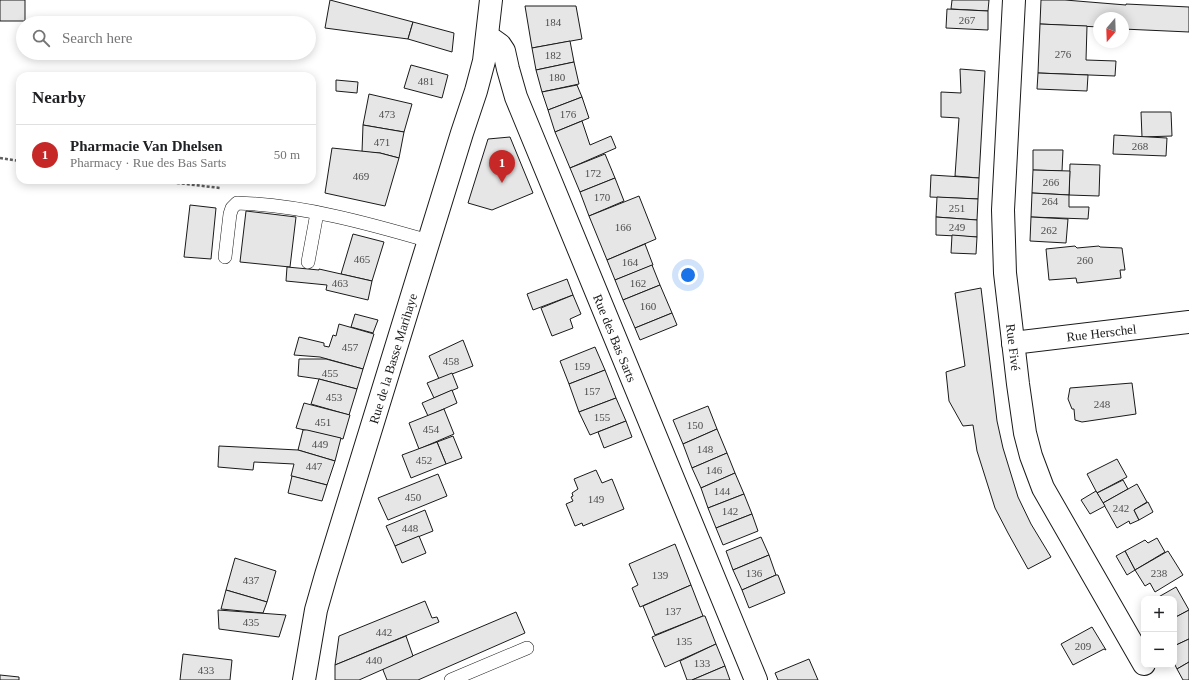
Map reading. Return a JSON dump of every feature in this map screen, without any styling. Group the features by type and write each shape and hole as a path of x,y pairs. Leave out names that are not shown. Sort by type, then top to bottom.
{"street":[{"path":"487,39 491,0"},
{"name":"Rue Fivé","path":"1014,0 1003,210 1005,272 1025,433 1031,456 1043,488 1141,660"},
{"name":"Rue de la Basse Marihaye","path":"304,680 316,610 326,574 476,91 484,61 487,39"},
{"name":"Rue des Bas Sarts","path":"487,39 493,40 500,45 504,51 511,81 519,104 756,680"},
{"name":"Rue Herschel","path":"1013,343 1189,322"},
{"name":"Rue Fivé","path":"1146,668 1153,680"}],"lane":[{"path":"225,258 230,214 232,208 237,203 317,213 378,226 429,241"},
{"path":"308,262 317,213"},
{"path":"451,680 527,648"}],"path":[{"path":"0,158 16,161"}],"building":[{"path":"0,0 25,0 25,16 16,16 16,21 0,21"},
{"path":"330,0 413,22 408,39 325,28"},
{"path":"952,0 989,0 988,11 951,9"},
{"path":"1041,0 1189,7 1189,32 1129,29 1129,12 1093,12 1093,27 1040,24"},
{"path":"525,6 576,6 582,39 532,48"},
{"path":"947,9 988,11 988,30 946,28"},
{"path":"413,22 454,33 452,52 408,39"},
{"path":"1040,24 1087,26 1086,60 1116,61 1115,76 1038,73"},
{"path":"570,41 574,62 536,70 532,48"},
{"path":"574,62 579,84 542,92 536,70"},
{"path":"411,65 448,75 442,98 404,88"},
{"path":"960,69 985,71 979,178 955,176 959,118 941,117 941,92 961,93"},
{"path":"1038,73 1088,75 1087,91 1037,89"},
{"path":"336,80 358,82 357,93 336,91"},
{"path":"577,85 582,97 548,110 542,92"},
{"path":"369,94 412,104 404,132 363,125"},
{"path":"582,97 589,118 555,132 548,110"},
{"path":"1141,112 1171,112 1172,136 1142,137"},
{"path":"582,121 590,145 611,136 616,148 570,168 555,132"},
{"path":"363,125 404,132 399,158 380,153 362,152"},
{"path":"1114,135 1167,138 1166,156 1113,154"},
{"path":"510,137 533,193 492,210 468,203 488,139"},
{"path":"332,148 380,153 399,158 385,206 325,193"},
{"path":"1033,150 1063,150 1062,171 1033,170"},
{"path":"605,154 615,178 580,192 570,168"},
{"path":"1070,164 1100,165 1099,196 1069,195"},
{"path":"1033,170 1070,171 1069,195 1032,193"},
{"path":"931,175 979,178 978,199 930,197"},
{"path":"615,178 624,201 589,216 580,192"},
{"path":"1032,193 1069,195 1069,207 1089,207 1088,219 1031,217"},
{"path":"639,196 656,239 607,260 589,216"},
{"path":"937,197 978,199 977,220 936,217"},
{"path":"190,205 216,208 211,259 184,257"},
{"path":"246,211 296,217 290,267 240,262"},
{"path":"936,217 977,220 977,237 936,235"},
{"path":"1031,217 1068,219 1066,243 1030,241"},
{"path":"353,234 384,242 372,281 341,274"},
{"path":"952,235 977,237 976,254 951,253"},
{"path":"645,244 653,265 615,280 607,260"},
{"path":"1075,246 1077,248 1099,246 1122,248 1125,270 1120,270 1121,278 1077,283 1076,278 1049,280 1046,249"},
{"path":"652,265 660,285 623,300 615,280"},
{"path":"287,267 319,269 372,281 368,300 326,290 327,285 286,281"},
{"path":"567,279 573,295 533,310 527,294"},
{"path":"660,285 672,313 635,328 623,300"},
{"path":"981,288 997,421 1003,448 1018,497 1031,524 1051,557 1028,569 995,508 977,451 973,425 963,426 949,401 946,372 965,366 955,293"},
{"path":"573,295 581,314 570,319 573,328 552,336 541,308"},
{"path":"672,313 677,325 640,340 635,328"},
{"path":"355,314 378,320 373,333 351,327"},
{"path":"339,324 374,334 363,369 320,357 294,355 299,337 324,343 324,346 329,347 333,335 336,336"},
{"path":"463,340 473,366 439,379 429,356"},
{"path":"595,347 605,370 569,384 560,361"},
{"path":"299,359 326,359 363,369 357,389 319,379 298,376"},
{"path":"605,370 616,398 579,412 569,384"},
{"path":"452,373 458,388 434,398 427,383"},
{"path":"319,379 357,389 349,415 311,404"},
{"path":"1132,383 1136,414 1082,422 1075,420 1074,409 1072,409 1068,399 1070,388"},
{"path":"452,390 457,403 428,416 422,403"},
{"path":"616,398 626,421 590,435 579,412"},
{"path":"304,403 350,415 343,439 296,428"},
{"path":"708,406 717,429 683,444 673,420"},
{"path":"444,409 454,434 419,449 409,423"},
{"path":"626,421 632,437 604,448 598,432"},
{"path":"717,429 727,453 692,468 683,444"},
{"path":"303,430 341,438 335,461 298,450"},
{"path":"453,436 462,458 446,464 437,442"},
{"path":"437,442 446,464 411,478 402,455"},
{"path":"219,446 298,450 335,461 327,485 291,476 294,464 254,462 253,470 218,467"},
{"path":"727,453 735,473 701,488 692,468"},
{"path":"1117,459 1127,477 1097,493 1087,474"},
{"path":"596,470 602,483 612,479 624,509 583,526 582,523 575,526 566,504 573,501 571,497 573,496 572,493 578,489 574,479"},
{"path":"735,473 744,494 708,508 701,488"},
{"path":"438,474 447,496 388,520 378,498"},
{"path":"292,476 327,485 322,501 288,493"},
{"path":"1123,480 1128,489 1103,503 1097,493"},
{"path":"1137,484 1147,502 1134,510 1139,520 1130,524 1129,521 1117,528 1103,503"},
{"path":"1096,491 1105,506 1090,514 1081,500"},
{"path":"744,494 752,514 716,528 708,508"},
{"path":"1148,502 1153,512 1139,520 1134,510"},
{"path":"425,510 433,531 395,546 386,526"},
{"path":"752,514 758,531 723,545 716,528"},
{"path":"419,536 426,553 402,563 395,546"},
{"path":"761,537 769,555 733,570 726,551"},
{"path":"1157,538 1165,552 1135,570 1125,551 1145,540 1148,543"},
{"path":"675,544 691,585 640,607 632,588 638,585 629,564"},
{"path":"1125,551 1135,570 1127,575 1116,556"},
{"path":"1168,551 1183,575 1155,592 1150,583 1145,586 1135,570"},
{"path":"769,555 776,575 742,590 733,570"},
{"path":"235,558 276,571 267,602 226,590"},
{"path":"778,575 785,593 749,608 742,590"},
{"path":"691,585 703,616 655,635 643,606"},
{"path":"1176,587 1189,610 1177,616 1177,596 1160,596"},
{"path":"226,590 267,602 263,613 221,609"},
{"path":"425,601 432,618 437,617 439,622 335,665 339,636"},
{"path":"218,610 286,615 279,637 219,629"},
{"path":"1189,610 1189,639 1177,645 1177,632 1177,616"},
{"path":"516,612 525,633 418,680 387,680 383,670 384,668"},
{"path":"705,616 716,644 665,667 652,637"},
{"path":"1092,627 1106,650 1104,649 1073,665 1061,644"},
{"path":"406,636 413,656 359,680 335,680 335,665"},
{"path":"1189,639 1189,662 1177,669 1176,668 1177,645"},
{"path":"716,644 725,666 692,680 687,680 680,661"},
{"path":"183,654 232,660 230,680 180,680"},
{"path":"809,659 818,680 778,680 775,673"},
{"path":"1189,662 1189,680 1183,680 1177,669"},
{"path":"725,666 730,680 692,680"},
{"path":"0,675 19,677 19,680 0,680"}],"place":[{"name":"Pharmacie Van Dhelsen","path":"502,183"}]}
